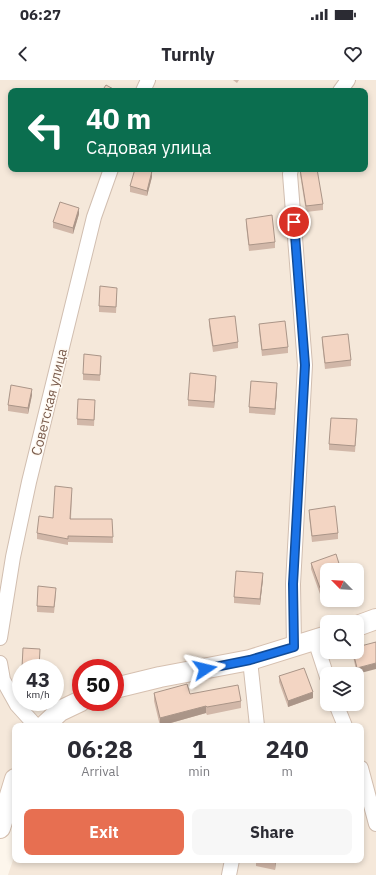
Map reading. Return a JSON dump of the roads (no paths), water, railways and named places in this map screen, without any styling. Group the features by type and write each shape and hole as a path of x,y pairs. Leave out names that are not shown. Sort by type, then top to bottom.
{"main road":[{"path":"364,623 376,619"},
{"path":"124,686 160,677 250,660 320,638"},
{"path":"47,723 60,711 72,705"},
{"path":"0,828 12,789"}],"street":[{"name":"Советская улица","path":"0,638 29,482 94,217 110,172"},
{"path":"290,172 305,365 293,584 294,647"},
{"path":"250,660 257,723"},
{"path":"0,663 3,680 17,705 33,723"},
{"path":"339,711 344,723"},
{"path":"364,779 376,824"},
{"path":"229,875 231,863"}]}
